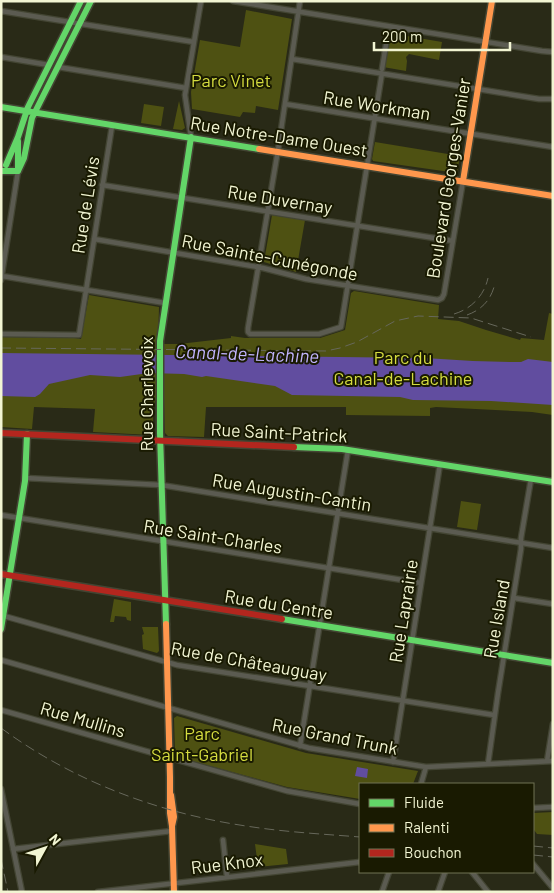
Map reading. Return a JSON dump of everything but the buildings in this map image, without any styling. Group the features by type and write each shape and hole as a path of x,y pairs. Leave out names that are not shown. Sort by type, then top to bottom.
{"street":[{"path":"18,171 4,165 18,137 26,112 81,1"},
{"path":"18,171 23,162 28,132 35,113 91,1"},
{"name":"Rue Charlevoix","path":"174,892 172,829 174,817 170,792 161,486 160,354 165,303 191,137 186,104 186,88 201,1"},
{"path":"233,1 542,52 553,52"},
{"path":"300,1 278,151 248,331 251,335 319,334 340,328 388,32"},
{"name":"Boulevard Georges-Vanier","path":"441,299 444,294 492,1"},
{"path":"1,11 194,42"},
{"path":"1,57 49,65"},
{"path":"292,59 382,71 542,99 553,99"},
{"path":"58,67 186,88"},
{"name":"Rue Workman","path":"285,104 553,147"},
{"name":"Rue Notre-Dame Ouest","path":"1,107 553,196"},
{"name":"Rue de Lévis","path":"1,334 79,335 112,126"},
{"path":"1,280 18,171 18,137"},
{"path":"1,171 18,171"},
{"name":"Rue Duvernay","path":"102,185 453,241"},
{"name":"Rue Sainte-Cunégonde","path":"94,239 258,267 348,286 434,300 441,299"},
{"path":"2,276 165,303"},
{"name":"Rue Saint-Patrick","path":"1,433 348,450 553,482"},
{"path":"1,629 11,576 25,478 27,434"},
{"path":"300,746 348,450"},
{"name":"Rue Laprairie","path":"393,762 440,464"},
{"name":"Rue Augustin-Cantin","path":"25,478 161,486 553,548"},
{"name":"Rue Island","path":"488,764 531,479"},
{"name":"Rue Saint-Charles","path":"1,515 421,583"},
{"name":"Rue du Centre","path":"1,574 553,663"},
{"path":"514,598 553,604"},
{"name":"Rue de Châteauguay","path":"4,616 181,666 494,715"},
{"name":"Rue Grand Trunk","path":"1,660 300,746 426,767 550,761"},
{"name":"Rue Mullins","path":"1,710 292,792 359,804"},
{"path":"550,761 553,724"},
{"path":"421,783 426,767"},
{"path":"1,789 22,892"},
{"path":"534,808 553,807"},
{"path":"14,849 172,829"},
{"path":"223,840 227,877"},
{"name":"Rue Knox","path":"98,892 359,862"},
{"path":"534,865 553,888"},
{"path":"382,892 389,873"},
{"path":"438,892 445,873"},
{"path":"473,873 488,892"}],"green space":[{"name":"Parc Vinet","path":"246,10 292,19 278,110 256,106 255,113 243,112 240,117 192,109 191,92 200,40 240,47"},
{"path":"389,33 442,42 439,60 409,54 406,57 406,71 383,67"},
{"path":"179,101 185,128 182,130 173,129"},
{"path":"144,104 164,107 161,126 141,123"},
{"path":"375,142 460,156 457,173 373,161"},
{"path":"272,215 305,220 296,272 264,262"},
{"name":"Parc du Canal-de-Lachine","path":"354,291 439,305 438,319 459,321 520,340 521,338 544,340 549,313 553,314 553,415 532,412 436,407 430,408 430,416 346,415 346,407 206,407 204,437 168,436 165,433 164,399 156,398 153,409 153,433 151,435 93,432 95,409 34,407 32,429 1,427 1,337 81,339 89,295 159,307 158,344 179,344 231,338 231,336 245,338 320,338 345,330 351,293"},
{"path":"461,501 481,504 477,530 457,527"},
{"path":"114,599 131,602 131,621 127,620 126,617 115,616 114,622 110,622"},
{"path":"142,627 158,627 159,651 157,653 143,649 142,635 144,634"},
{"name":"Parc Saint-Gabriel","path":"177,716 306,753 418,771 413,783 359,783 359,799 287,787 177,757 175,752 174,718"},
{"path":"553,812 553,835 537,834 534,830 534,813"},
{"path":"255,844 286,849 288,864 258,867"}],"shaded area":[{"path":"1,353 425,358 512,362 521,362 528,359 553,362 553,405 491,401 413,400 400,397 292,395 275,386 206,376 149,373 120,377 90,375 49,384 35,397 1,396"},
{"path":"357,767 368,769 367,778 355,776"}],"railway":[{"path":"454,314 466,309 476,301 483,291 488,278"},
{"path":"467,315 484,304 490,297 494,287"},
{"path":"1,348 326,351 357,342 395,321 418,316 471,318 531,337"},
{"path":"1,728 57,764 87,779 118,792 181,813 246,826 359,837"},
{"path":"534,846 553,848"},
{"path":"534,855 553,857"},
{"path":"1,859 8,892"}],"traffic: fast":[{"path":"6,165 28,107 81,1"},
{"path":"18,171 24,158 32,118 91,1"},
{"path":"1,107 259,149"},
{"path":"166,624 160,433 160,341 191,137"},
{"path":"18,141 18,171"},
{"path":"1,171 18,171"},
{"path":"1,629 25,481 27,434"},
{"path":"294,447 342,449 553,482"},
{"path":"282,619 553,663"}],"traffic: slow":[{"path":"463,181 492,1"},
{"path":"259,149 553,196"},
{"path":"166,624 170,813 172,826"},
{"path":"171,795 174,817 172,826 174,892"}],"traffic: jam":[{"path":"1,433 294,447"},
{"path":"1,574 282,619"}],"water label":[{"name":"Canal-de-Lachine","path":"247,353"}]}
